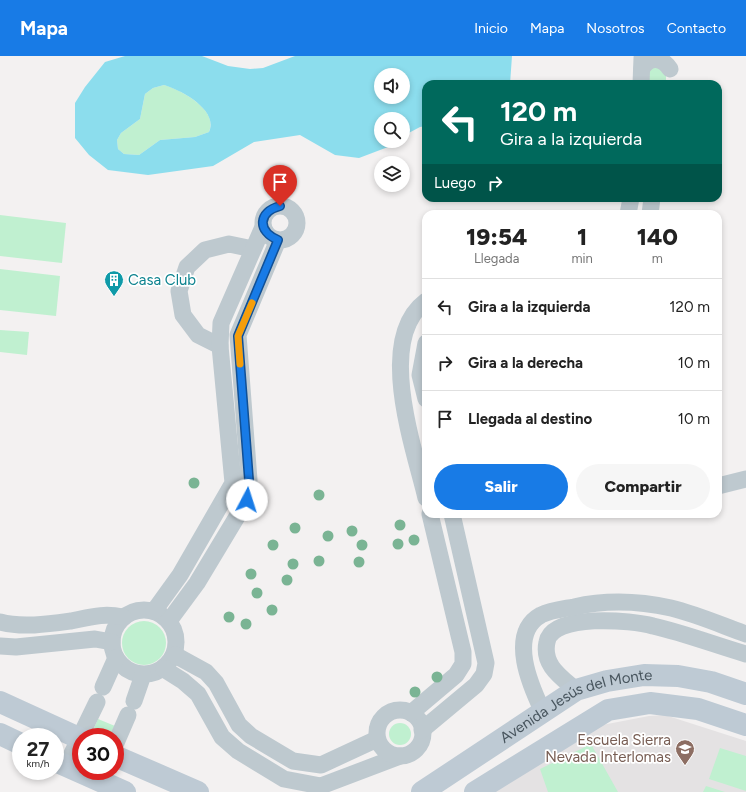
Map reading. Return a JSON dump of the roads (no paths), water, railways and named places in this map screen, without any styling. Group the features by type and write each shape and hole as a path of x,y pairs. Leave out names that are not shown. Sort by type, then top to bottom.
{"main road":[{"name":"Avenida Jesús del Monte","path":"422,792 576,690 607,681 644,675 678,676 711,682 746,694"},
{"path":"0,702 72,734"},
{"name":"Avenida Jesús del Monte","path":"475,792 608,710 650,703 698,709 746,725"},
{"path":"0,734 12,740"},
{"path":"124,760 198,792"},
{"path":"108,780 125,792"}],"street":[{"path":"642,69 646,62 652,59 660,59 666,62 669,70"},
{"path":"154,611 180,575 233,483 220,346 221,323 263,227 264,217 270,208 280,206 290,209 296,218 296,229 289,237 278,240 269,236 263,227"},
{"path":"169,621 197,583 247,500 249,480 238,336 278,240"},
{"path":"220,346 198,335 183,315 179,291 187,267 205,250 229,244 253,249"},
{"path":"422,305 412,315 401,346 400,390 422,481"},
{"path":"422,364 420,375 422,383"},
{"path":"722,485 746,479"},
{"path":"411,713 456,675 463,664 462,652 431,518"},
{"path":"422,730 476,685 484,674 486,663 453,518"},
{"path":"543,712 531,688 524,656 524,643 526,634 534,621 549,612 590,604 629,602 671,608 746,634"},
{"path":"0,646 16,647 95,639 114,650 127,670 143,675 154,674 164,669 175,655 177,637 169,621 154,611 138,610 123,617 115,628 114,650 100,694 85,728"},
{"path":"0,622 12,625 62,622 108,614 123,617"},
{"path":"576,690 550,665 546,655 547,638 552,631 574,622 613,621 652,625 746,654"},
{"path":"175,655 206,672 216,683 239,724 251,736 292,762 321,765 378,739"},
{"path":"164,669 183,681 198,694 222,737 238,751 284,780 321,786 412,752 420,742 422,730 420,723 411,713 398,710 385,714 378,725 378,739 382,748 390,754 400,756"},
{"path":"122,728 143,675"},
{"path":"64,760 72,749"}],"water":[{"path":"125,56 202,56 228,66 250,69 263,68 295,56 512,56 510,80 422,80 422,127 410,132 410,112 374,112 374,148 385,148 359,158 335,155 300,135 254,142 213,166 148,175 108,170 89,155 75,138 75,103 85,87 105,62","holes":["164,85 180,91 197,102 209,116 211,124 209,132 195,137 160,140 139,155 124,154 118,149 117,140 121,133 140,119 145,94 153,88"]}],"place":[{"name":"Casa Club","path":"114,297"},
{"name":"Escuela Sierra Nevada Interlomas","path":"685,766"}]}
